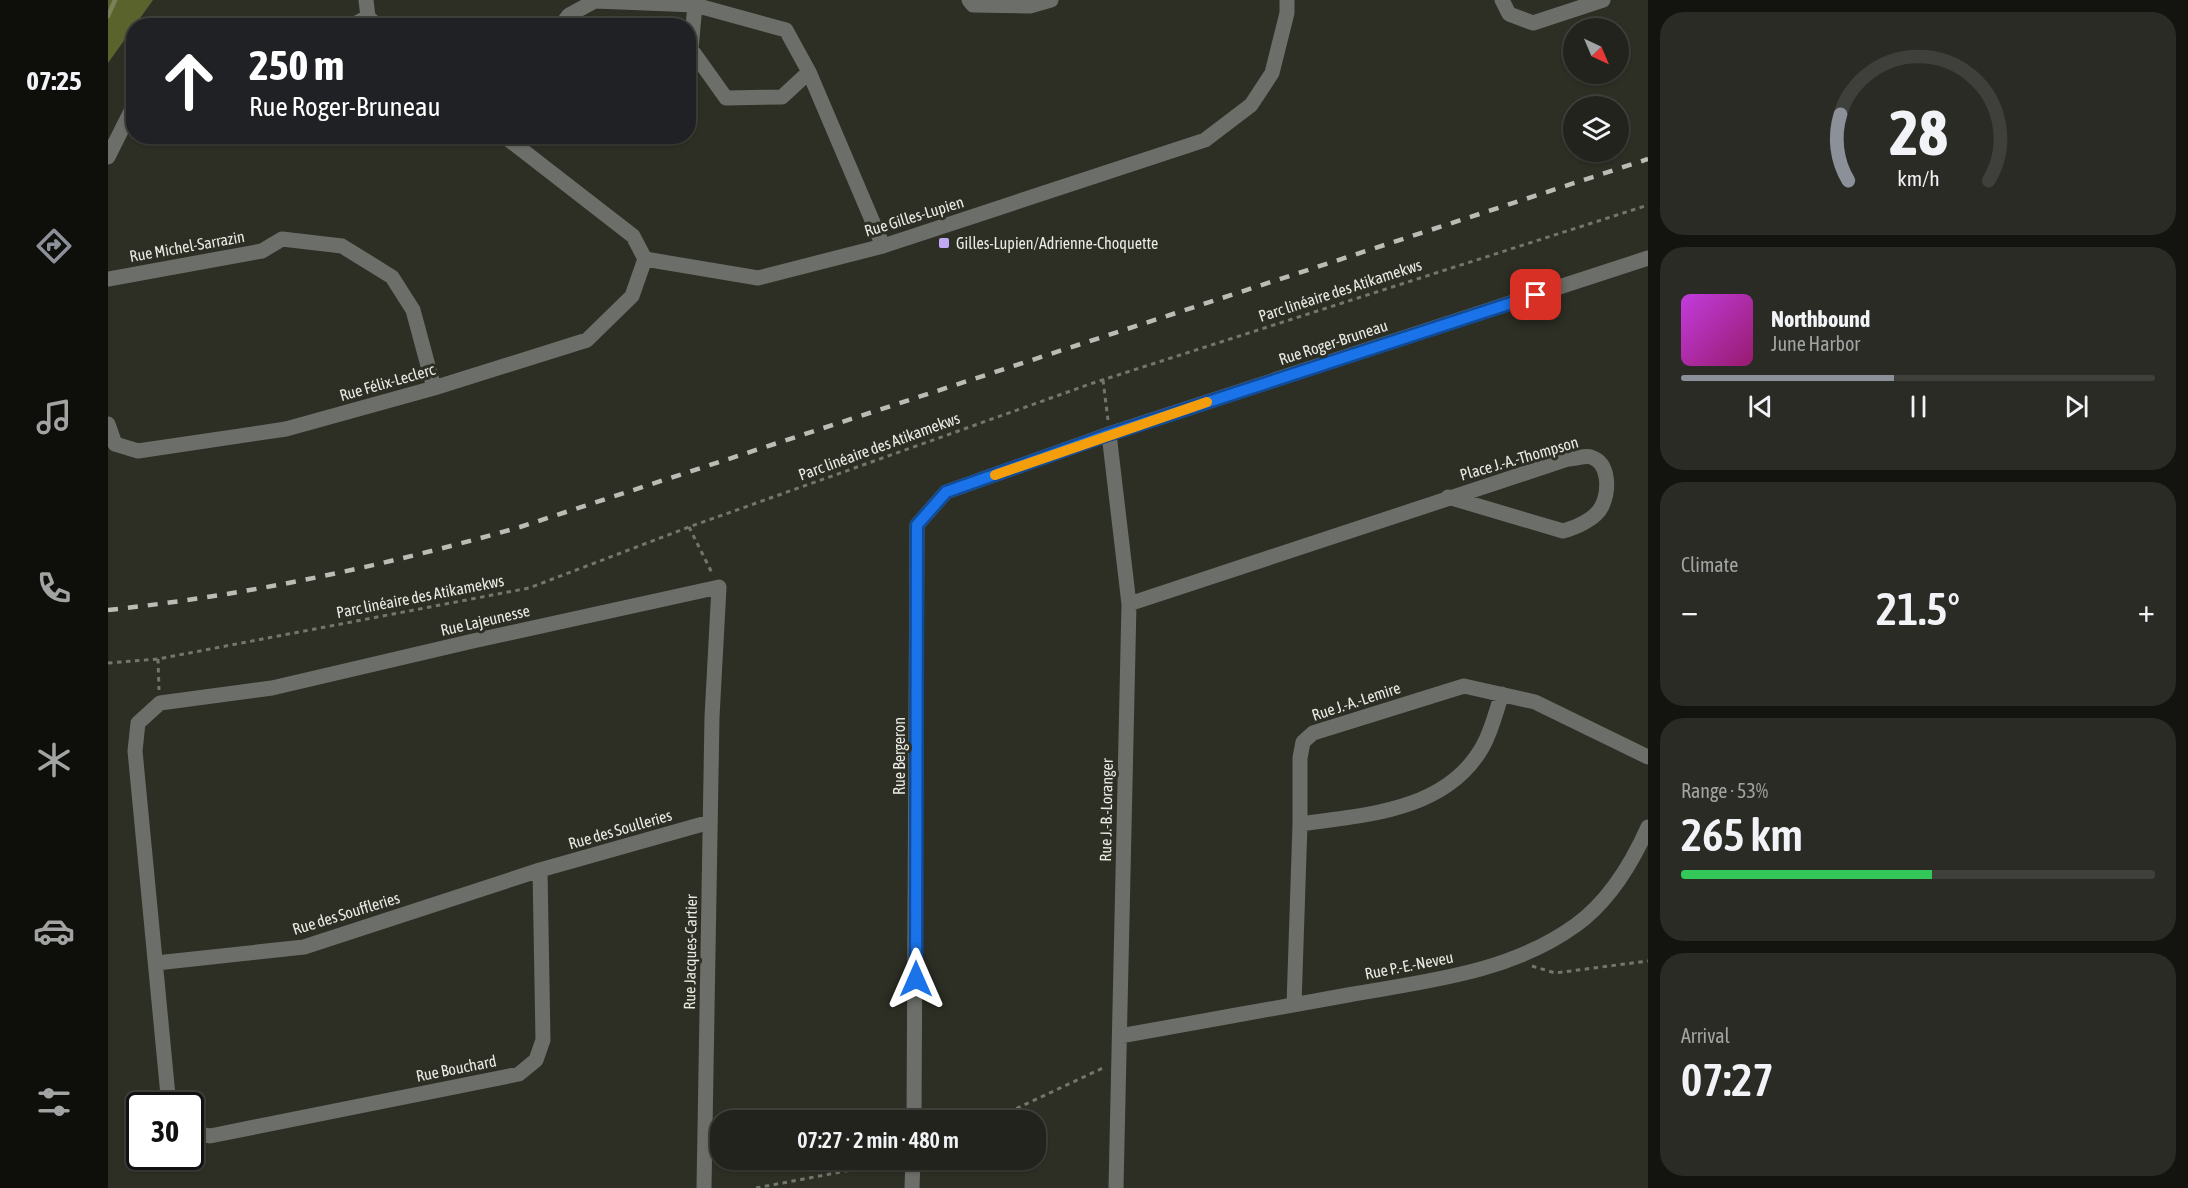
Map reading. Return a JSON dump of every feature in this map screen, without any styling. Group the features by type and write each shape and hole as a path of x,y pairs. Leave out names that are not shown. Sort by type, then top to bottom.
{"street":[{"path":"366,0 372,18"},
{"path":"969,0 973,5 1030,6 1051,0"},
{"name":"Rue Gilles-Lupien","path":"645,259 758,278 883,246 1205,140 1251,105 1272,73 1287,13 1287,0"},
{"path":"1502,0 1509,14 1533,23 1603,0"},
{"path":"567,18 595,2 694,4 786,30 809,72 883,246"},
{"path":"693,18 694,4"},
{"path":"696,56 726,98 782,97 809,72"},
{"path":"108,157 126,121"},
{"path":"514,144 633,236 645,259"},
{"name":"Rue Michel-Sarrazin","path":"108,279 262,251 282,239 342,246 392,277 413,310 434,388"},
{"name":"Rue Roger-Bruneau","path":"1030,462 1648,258"},
{"name":"Rue Félix-Leclerc","path":"108,424 115,444 138,451 286,429 434,388 587,340 632,296 645,259"},
{"name":"Rue J.-B.-Loranger","path":"1110,434 1129,604 1116,1188"},
{"name":"Place J.-A.-Thompson","path":"1129,604 1448,497 1568,459 1588,455 1599,460 1605,468 1606,479 1602,507 1592,517 1563,531 1448,497"},
{"name":"Rue Bergeron","path":"914,1110 917,525 946,492 1030,462"},
{"name":"Rue Lajeunesse","path":"160,703 272,688 719,587"},
{"name":"Rue Jacques-Cartier","path":"704,1188 712,717 719,587"},
{"name":"Rue J.-A.-Lemire","path":"1294,1005 1300,758 1303,742 1313,733 1464,686 1535,702 1648,757"},
{"path":"1300,824 1388,812 1435,793 1469,768 1483,747 1502,694"},
{"path":"160,703 138,723 135,751 168,1092"},
{"name":"Rue des Soulleries","path":"540,870 710,822"},
{"name":"Rue P.-E.-Neveu","path":"1120,1036 1451,976 1514,960 1577,924 1625,872 1648,827"},
{"name":"Rue des Souffleries","path":"156,963 304,947 540,870"},
{"name":"Rue Bouchard","path":"204,1135 210,1136 519,1074 536,1060 543,1040 540,870"},
{"path":"912,1188 913,1170"}],"path":[{"name":"Parc linéaire des Atikamekws","path":"108,663 158,659 529,588 689,527 1103,380 1648,205"},
{"path":"1103,380 1110,434"},
{"path":"689,527 719,587"},
{"path":"158,659 160,703"},
{"path":"1514,960 1555,973 1648,962"},
{"path":"1014,1110 1119,1061"},
{"path":"756,1188 852,1170"}],"green space":[{"path":"108,0 153,0 140,18 126,18 126,38 108,63"}],"waterway":[{"path":"108,16 115,0"}],"railway":[{"path":"108,610 161,604 316,578 520,527 1648,159"}],"slow traffic":[{"path":"995,475 1207,402"}],"place":[{"name":"Gilles-Lupien/Adrienne-Choquette","path":"944,243"}],"route":[{"path":"916,979 917,525 946,492 1110,434 1536,295"}]}
